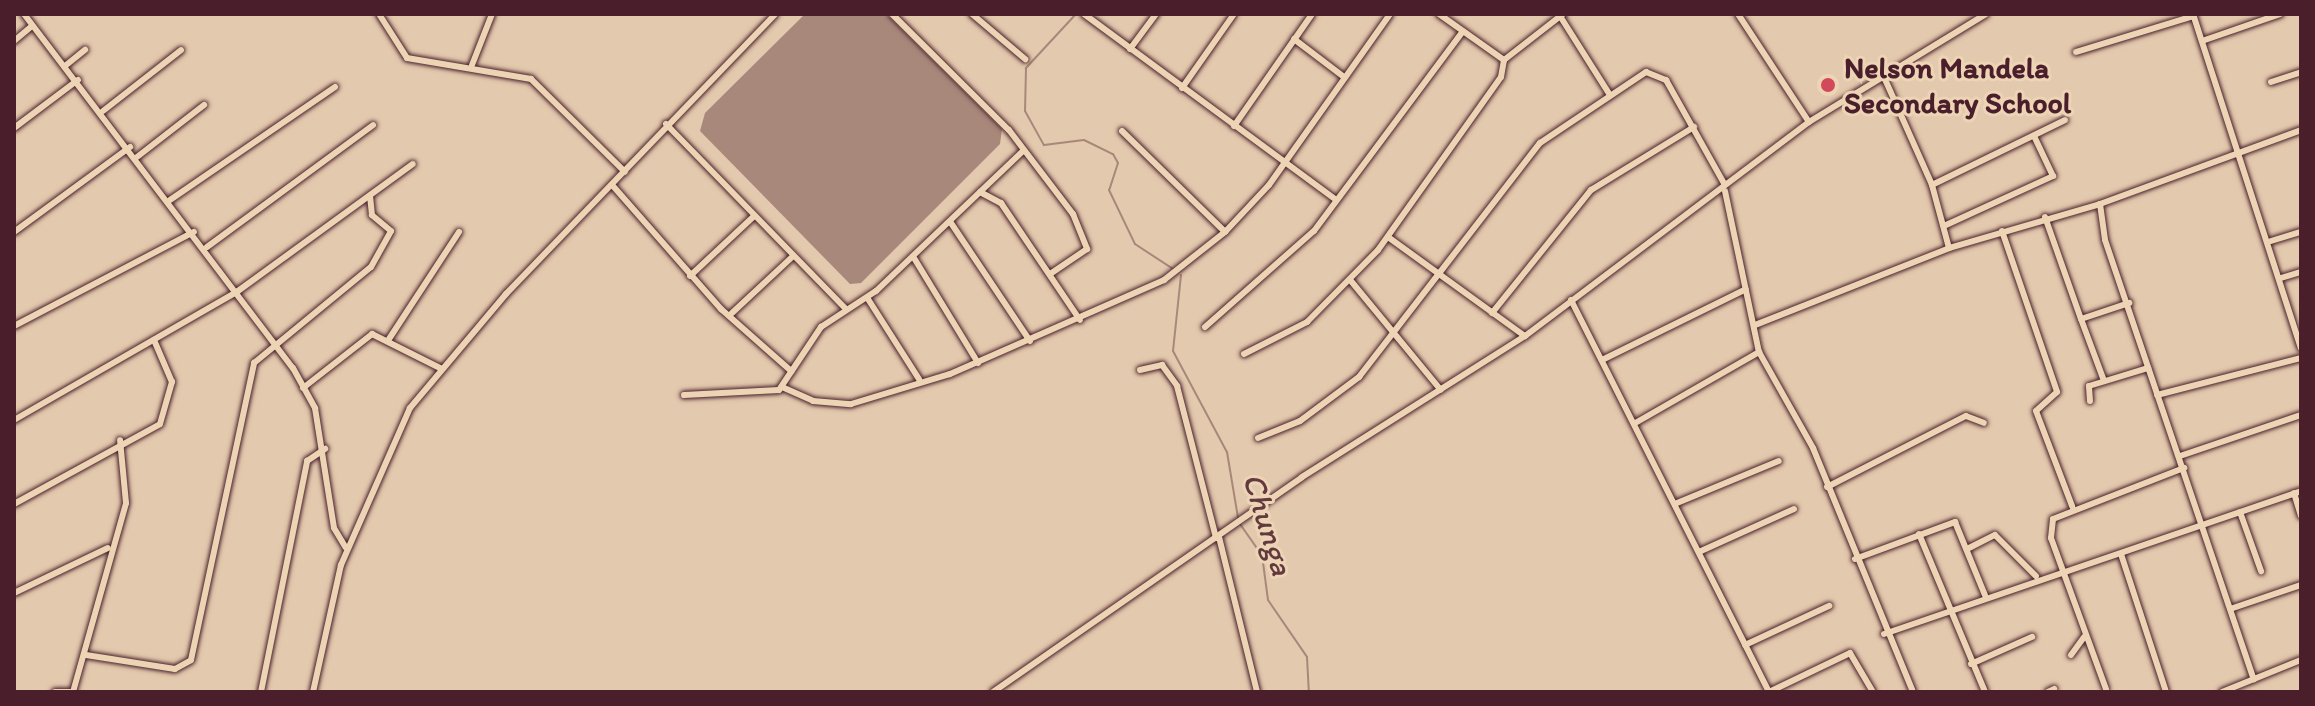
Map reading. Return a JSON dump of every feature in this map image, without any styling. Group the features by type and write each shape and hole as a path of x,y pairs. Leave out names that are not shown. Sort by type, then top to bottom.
{"street":[{"path":"24,14 103,111 276,340 303,388 325,449 333,521 347,549"},
{"path":"379,14 407,58 472,65 531,79 625,172"},
{"path":"472,65 492,14"},
{"path":"313,692 347,549 383,459 440,368 613,186 666,124 775,14"},
{"path":"892,14 1023,151 1073,214 1087,243 1084,254 1050,274"},
{"path":"972,14 1025,59"},
{"path":"1084,14 1335,199"},
{"path":"1130,49 1156,14"},
{"path":"1182,88 1234,14"},
{"path":"1234,126 1312,14"},
{"path":"684,395 741,396 782,387 813,401 851,404 919,379 978,363 1164,280 1225,232 1283,162 1390,14"},
{"path":"1439,14 1504,60"},
{"path":"1738,14 1809,122"},
{"path":"993,692 1248,515 1525,336 1809,122 1986,14"},
{"path":"2202,41 2280,14"},
{"path":"1244,354 1299,328 1351,281 1388,237 1501,77 1504,60 1561,15 1610,95"},
{"path":"2076,52 2193,15 2281,278 2298,318 2301,348"},
{"path":"14,41 32,26"},
{"path":"1205,327 1304,243 1463,31"},
{"path":"1294,39 1344,77"},
{"path":"65,66 85,50"},
{"path":"103,111 181,50"},
{"path":"1258,438 1312,412 1393,340 1540,143 1610,95 1657,71 1694,127 1725,188 1759,352 1827,487 1884,634 1913,692"},
{"path":"2271,82 2301,72"},
{"path":"1884,77 1932,185 1946,225 1949,248"},
{"path":"14,128 78,80"},
{"path":"170,200 335,87"},
{"path":"137,157 204,105"},
{"path":"1932,185 2065,120"},
{"path":"666,124 753,217 845,308"},
{"path":"207,247 373,125"},
{"path":"1492,313 1591,190 1694,127"},
{"path":"1755,325 1949,248 2045,217 2100,204 2238,150 2301,130"},
{"path":"1122,131 1225,232"},
{"path":"1946,225 2053,176 2034,136"},
{"path":"14,232 130,147"},
{"path":"782,387 810,339 845,308 868,299 1023,151"},
{"path":"14,420 238,291 413,164"},
{"path":"613,186 690,276 791,371"},
{"path":"980,192 1001,203 1080,320"},
{"path":"86,655 175,669 191,660 252,369 276,340 371,267 391,231 372,215 370,197"},
{"path":"2100,204 2100,224 2129,303 2201,526 2233,608 2254,679"},
{"path":"690,276 753,217"},
{"path":"2045,217 2104,381"},
{"path":"951,223 1030,341"},
{"path":"2002,231 2057,392 2036,411 2072,506"},
{"path":"14,326 194,232"},
{"path":"389,339 459,232"},
{"path":"2271,241 2301,232"},
{"path":"1388,237 1525,336"},
{"path":"732,313 792,257"},
{"path":"914,258 978,363"},
{"path":"2281,278 2301,272"},
{"path":"1351,281 1393,340 1441,390"},
{"path":"1604,359 1746,289"},
{"path":"868,299 919,379"},
{"path":"1571,300 1637,422 1769,692 1853,653 1873,692"},
{"path":"2081,319 2129,303"},
{"path":"303,388 368,336 389,339 440,368"},
{"path":"14,504 120,440 160,424 170,403 172,382 154,340"},
{"path":"1637,422 1759,352"},
{"path":"2157,395 2301,358"},
{"path":"1140,370 1162,365 1177,386 1257,692"},
{"path":"2090,401 2088,389 2148,368"},
{"path":"2180,456 2301,415"},
{"path":"1827,487 1966,416 1984,423"},
{"path":"55,692 72,692 86,655 108,548 126,503 120,440"},
{"path":"261,692 307,461 325,449"},
{"path":"1677,503 1779,461"},
{"path":"2106,689 2084,637 2068,576 2049,533 2056,515 2072,506 2184,468"},
{"path":"1884,634 2036,576 2068,576 2121,554 2297,492 2301,516"},
{"path":"1701,551 1794,509"},
{"path":"2240,512 2261,571"},
{"path":"1855,559 1955,522 1969,548 1985,595"},
{"path":"1919,534 1947,609 1985,692"},
{"path":"1969,548 1995,535 2036,576"},
{"path":"14,593 108,548"},
{"path":"2121,554 2166,692"},
{"path":"2233,608 2301,585"},
{"path":"1745,645 1829,606"},
{"path":"1971,664 2032,637"},
{"path":"2071,655 2084,637"},
{"path":"2222,692 2301,660"}],"shaded area":[{"path":"805,14 886,14 1002,129 1000,144 861,283 850,284 700,131 705,113"}],"waterway":[{"name":"Chunga","path":"1076,14 1026,68 1025,111 1044,145 1084,140 1113,154 1118,163 1109,190 1135,244 1173,269"},
{"name":"Chunga","path":"1181,275 1173,351 1227,452 1238,518"},
{"name":"Chunga","path":"1240,524 1262,555 1268,600 1307,657 1309,692"}],"place":[{"name":"Nelson Mandela Secondary School","path":"1828,85"}]}
